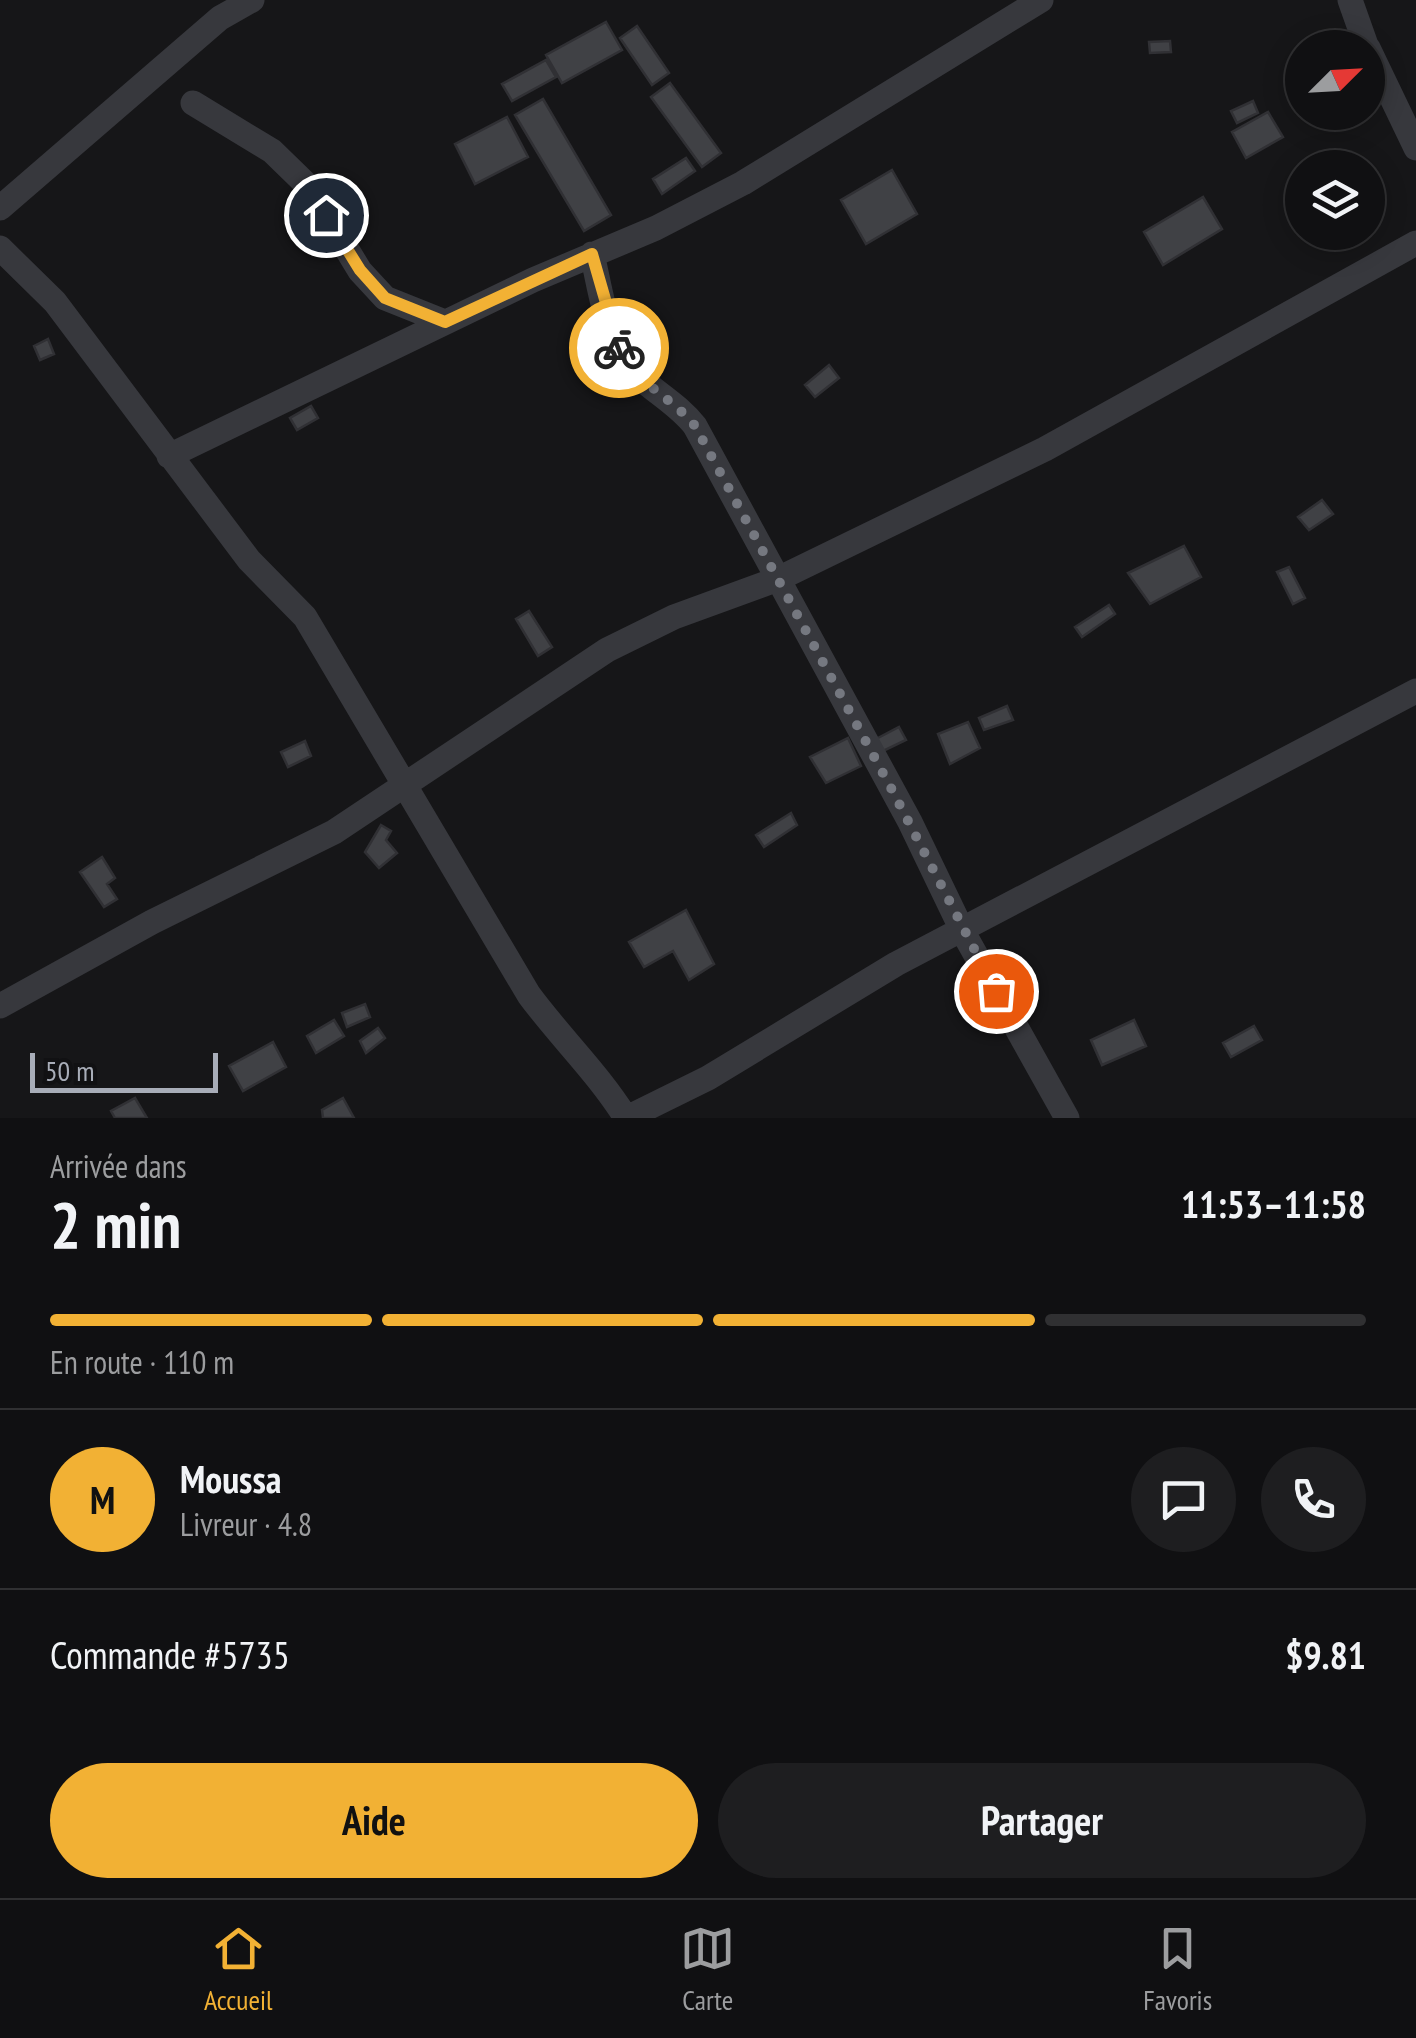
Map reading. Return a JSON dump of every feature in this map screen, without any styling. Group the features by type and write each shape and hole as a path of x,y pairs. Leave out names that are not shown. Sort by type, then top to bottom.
{"street":[{"path":"0,208 220,18 252,0"},
{"path":"169,456 445,322 656,228 743,183 1041,0"},
{"path":"1350,0 1361,30"},
{"path":"1385,85 1416,148"},
{"path":"193,102 272,151 309,187 360,270 385,298 445,322"},
{"path":"0,1006 152,922 334,832 608,650 674,617 778,579 1045,449 1416,243"},
{"path":"0,248 55,302 249,560 305,616 529,995 602,1081 627,1118 708,1078 896,964 1416,691"},
{"path":"592,254 620,353 634,372 680,407 695,426 910,822 963,932 1067,1118"}],"building":[{"path":"606,22 622,50 562,83 546,55"},
{"path":"637,26 669,73 652,85 620,38"},
{"path":"1170,41 1171,52 1150,53 1149,42"},
{"path":"546,60 556,77 512,101 502,84"},
{"path":"670,83 721,153 702,167 651,97"},
{"path":"543,99 611,215 584,231 515,115"},
{"path":"1253,101 1258,113 1237,123 1231,111"},
{"path":"1268,112 1283,137 1246,158 1232,132"},
{"path":"507,117 528,157 475,184 455,144"},
{"path":"686,158 695,171 662,194 653,179"},
{"path":"892,170 917,214 866,244 841,200"},
{"path":"1203,197 1222,229 1163,265 1144,232"},
{"path":"48,339 54,354 40,360 34,346"},
{"path":"829,365 839,378 815,397 805,385"},
{"path":"311,406 318,418 297,430 290,418"},
{"path":"1322,500 1333,514 1309,530 1298,517"},
{"path":"1184,546 1201,577 1150,604 1128,573"},
{"path":"1289,567 1305,598 1293,604 1277,572"},
{"path":"1109,605 1115,614 1082,637 1075,627"},
{"path":"529,611 552,647 538,656 516,619"},
{"path":"1007,706 1013,720 984,730 979,718"},
{"path":"968,722 980,748 950,764 938,734"},
{"path":"899,727 906,740 881,752 876,739"},
{"path":"848,738 861,766 826,783 810,757"},
{"path":"305,741 311,756 288,767 281,752"},
{"path":"791,813 797,825 764,847 756,835"},
{"path":"381,825 391,831 386,840 397,853 379,868 365,852"},
{"path":"102,857 115,878 107,884 117,899 104,907 80,872"},
{"path":"686,910 714,964 689,980 673,951 644,967 629,942"},
{"path":"365,1004 370,1017 347,1027 342,1013"},
{"path":"334,1020 344,1036 316,1053 307,1036"},
{"path":"1134,1020 1146,1046 1102,1065 1091,1040"},
{"path":"1254,1026 1262,1040 1231,1057 1223,1043"},
{"path":"378,1028 385,1038 366,1053 360,1041"},
{"path":"273,1042 286,1067 243,1091 229,1066"},
{"path":"135,1098 147,1118 115,1118 111,1111"},
{"path":"343,1098 354,1118 323,1118 322,1110"}],"way so far":[{"path":"619,348 634,372 680,407 695,426 910,822 996,991"}],"route":[{"path":"326,215 360,270 385,298 445,322 592,254 619,348"}]}
